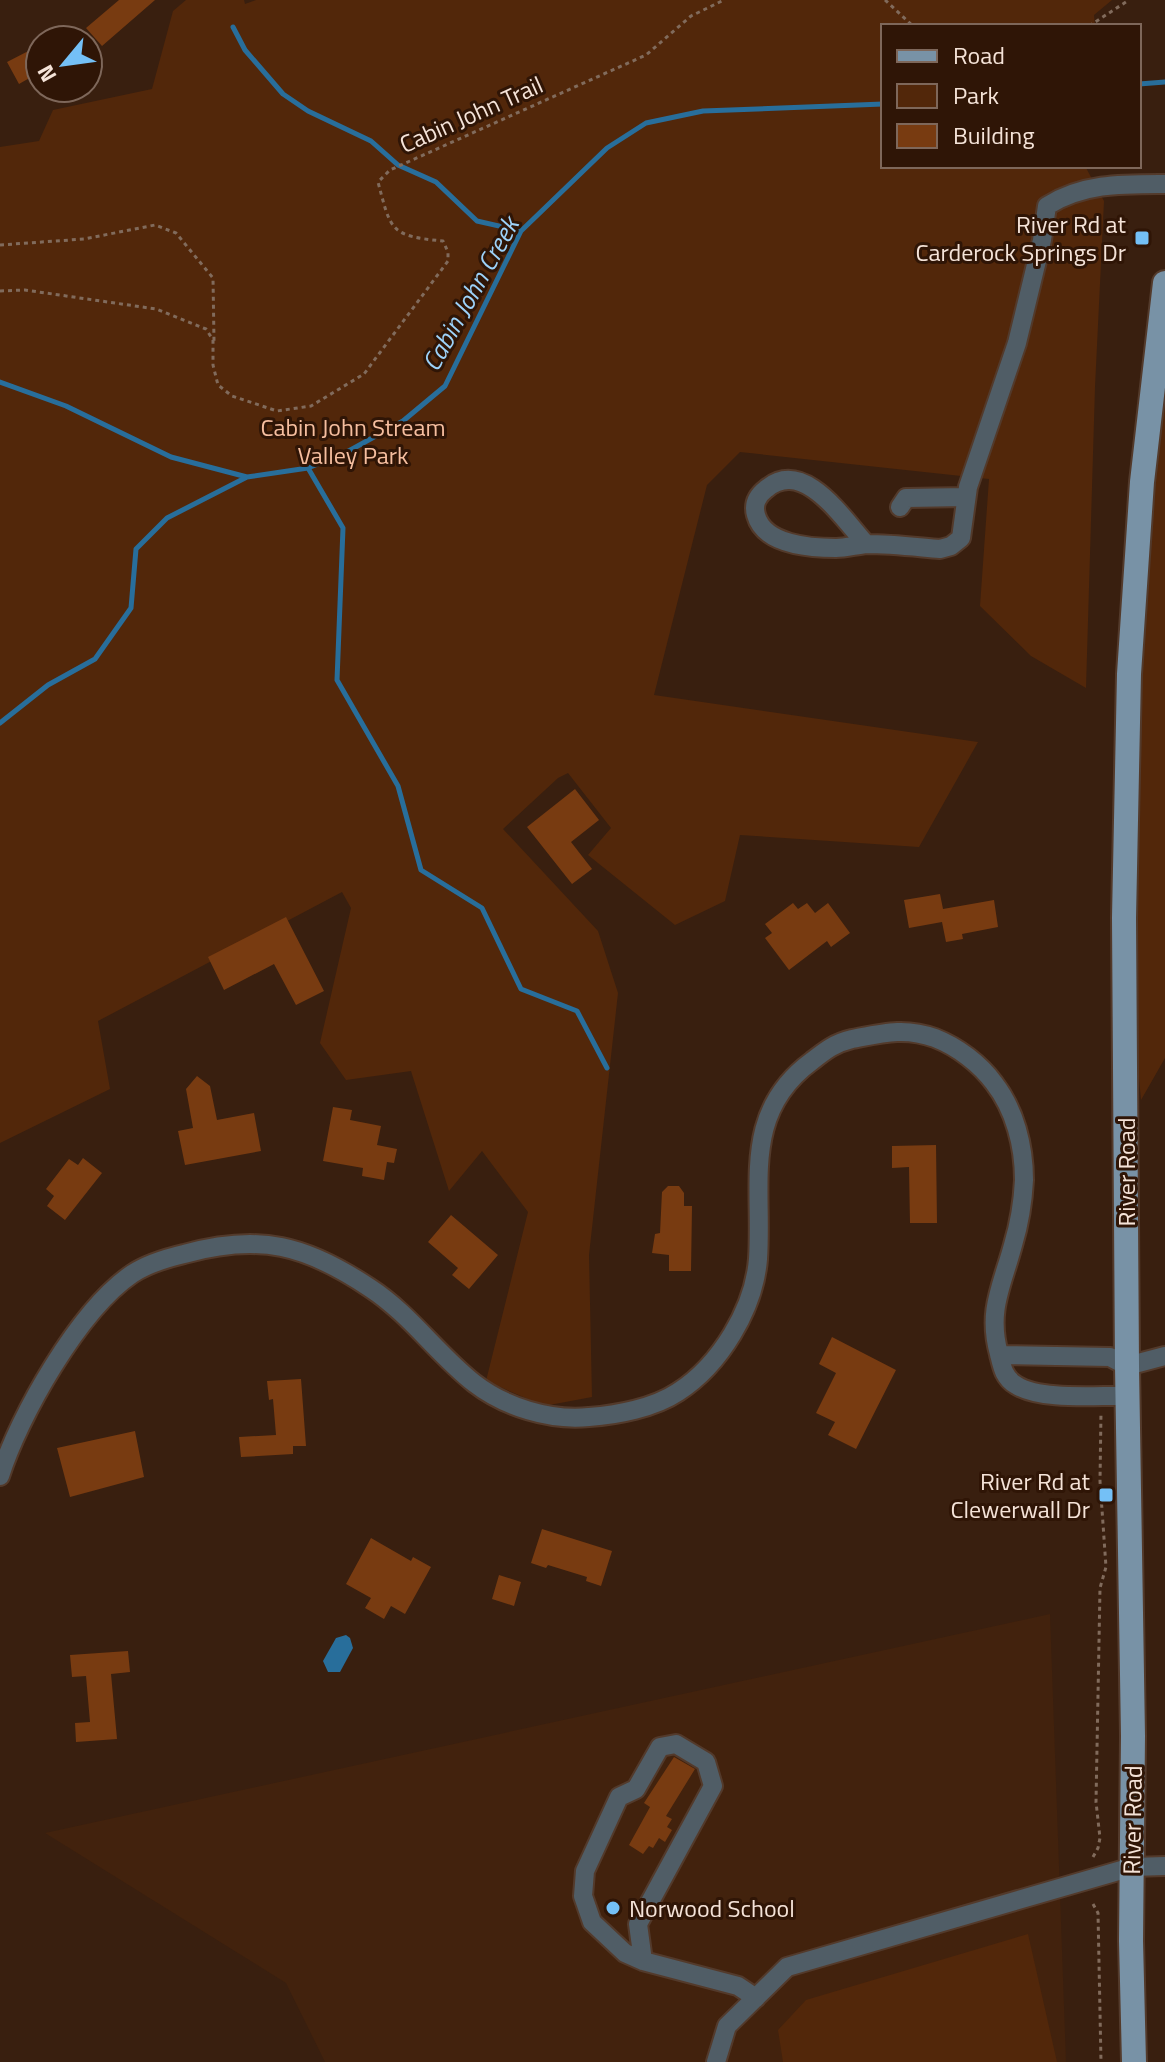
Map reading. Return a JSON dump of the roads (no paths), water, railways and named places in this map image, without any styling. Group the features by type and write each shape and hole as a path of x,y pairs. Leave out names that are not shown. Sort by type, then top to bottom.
{"main road":[{"name":"River Road","path":"1134,2062 1124,918 1129,674 1142,482 1165,283"}],"street":[{"path":"866,544 834,508 798,480 784,479 771,484 755,503 756,516 765,531 787,542 839,548 866,544 940,549 951,546 961,538 966,497 1017,343 1047,206 1066,194 1114,184 1165,184"},
{"path":"900,507 906,498 966,497"},
{"path":"0,1476 41,1386 97,1305 134,1272 213,1246 258,1243 301,1250 358,1280 394,1305 474,1383 508,1404 557,1417 588,1418 632,1410 675,1395 703,1373 732,1334 752,1291 758,1261 758,1161 765,1119 793,1074 836,1043 898,1030 937,1039 981,1065 1007,1100 1022,1146 1024,1184 1015,1241 996,1298 992,1331 1004,1374 1018,1387 1049,1394 1128,1396"},
{"path":"999,1355 1110,1357 1127,1366 1165,1356"},
{"path":"609,1941 638,1924 713,1786 706,1762 676,1744 660,1747 636,1789 619,1797 585,1871 583,1896 592,1922 609,1941 625,1953 643,1961 738,1986 756,1998"},
{"path":"716,2062 727,2026 787,1967 1132,1867 1165,1866"},
{"path":"638,1924 643,1961"}],"water":[{"path":"346,1635 353,1648 340,1672 328,1672 323,1661 336,1638"}],"waterway":[{"path":"233,27 245,50 283,94 308,111 371,141 398,165 436,182 477,221 521,231"},
{"name":"Cabin John Creek","path":"1141,84 1165,82"},
{"name":"Cabin John Creek","path":"0,382 66,406 171,457 247,477 308,468 345,453 403,421 445,386 521,231 607,148 646,123 703,111 881,104"},
{"path":"308,468 343,528 337,680 398,786 421,870 482,908 521,989 577,1011 607,1068"},
{"path":"0,723 48,685 95,659 131,608 136,549 167,518 247,477"}],"place":[{"name":"River Rd at Carderock Springs Dr","path":"1142,238"},
{"name":"River Rd at Clewerwall Dr","path":"1106,1495"},
{"name":"Norwood School","path":"613,1908"}],"park label":[{"name":"Cabin John Stream Valley Park","path":"353,441"}]}
